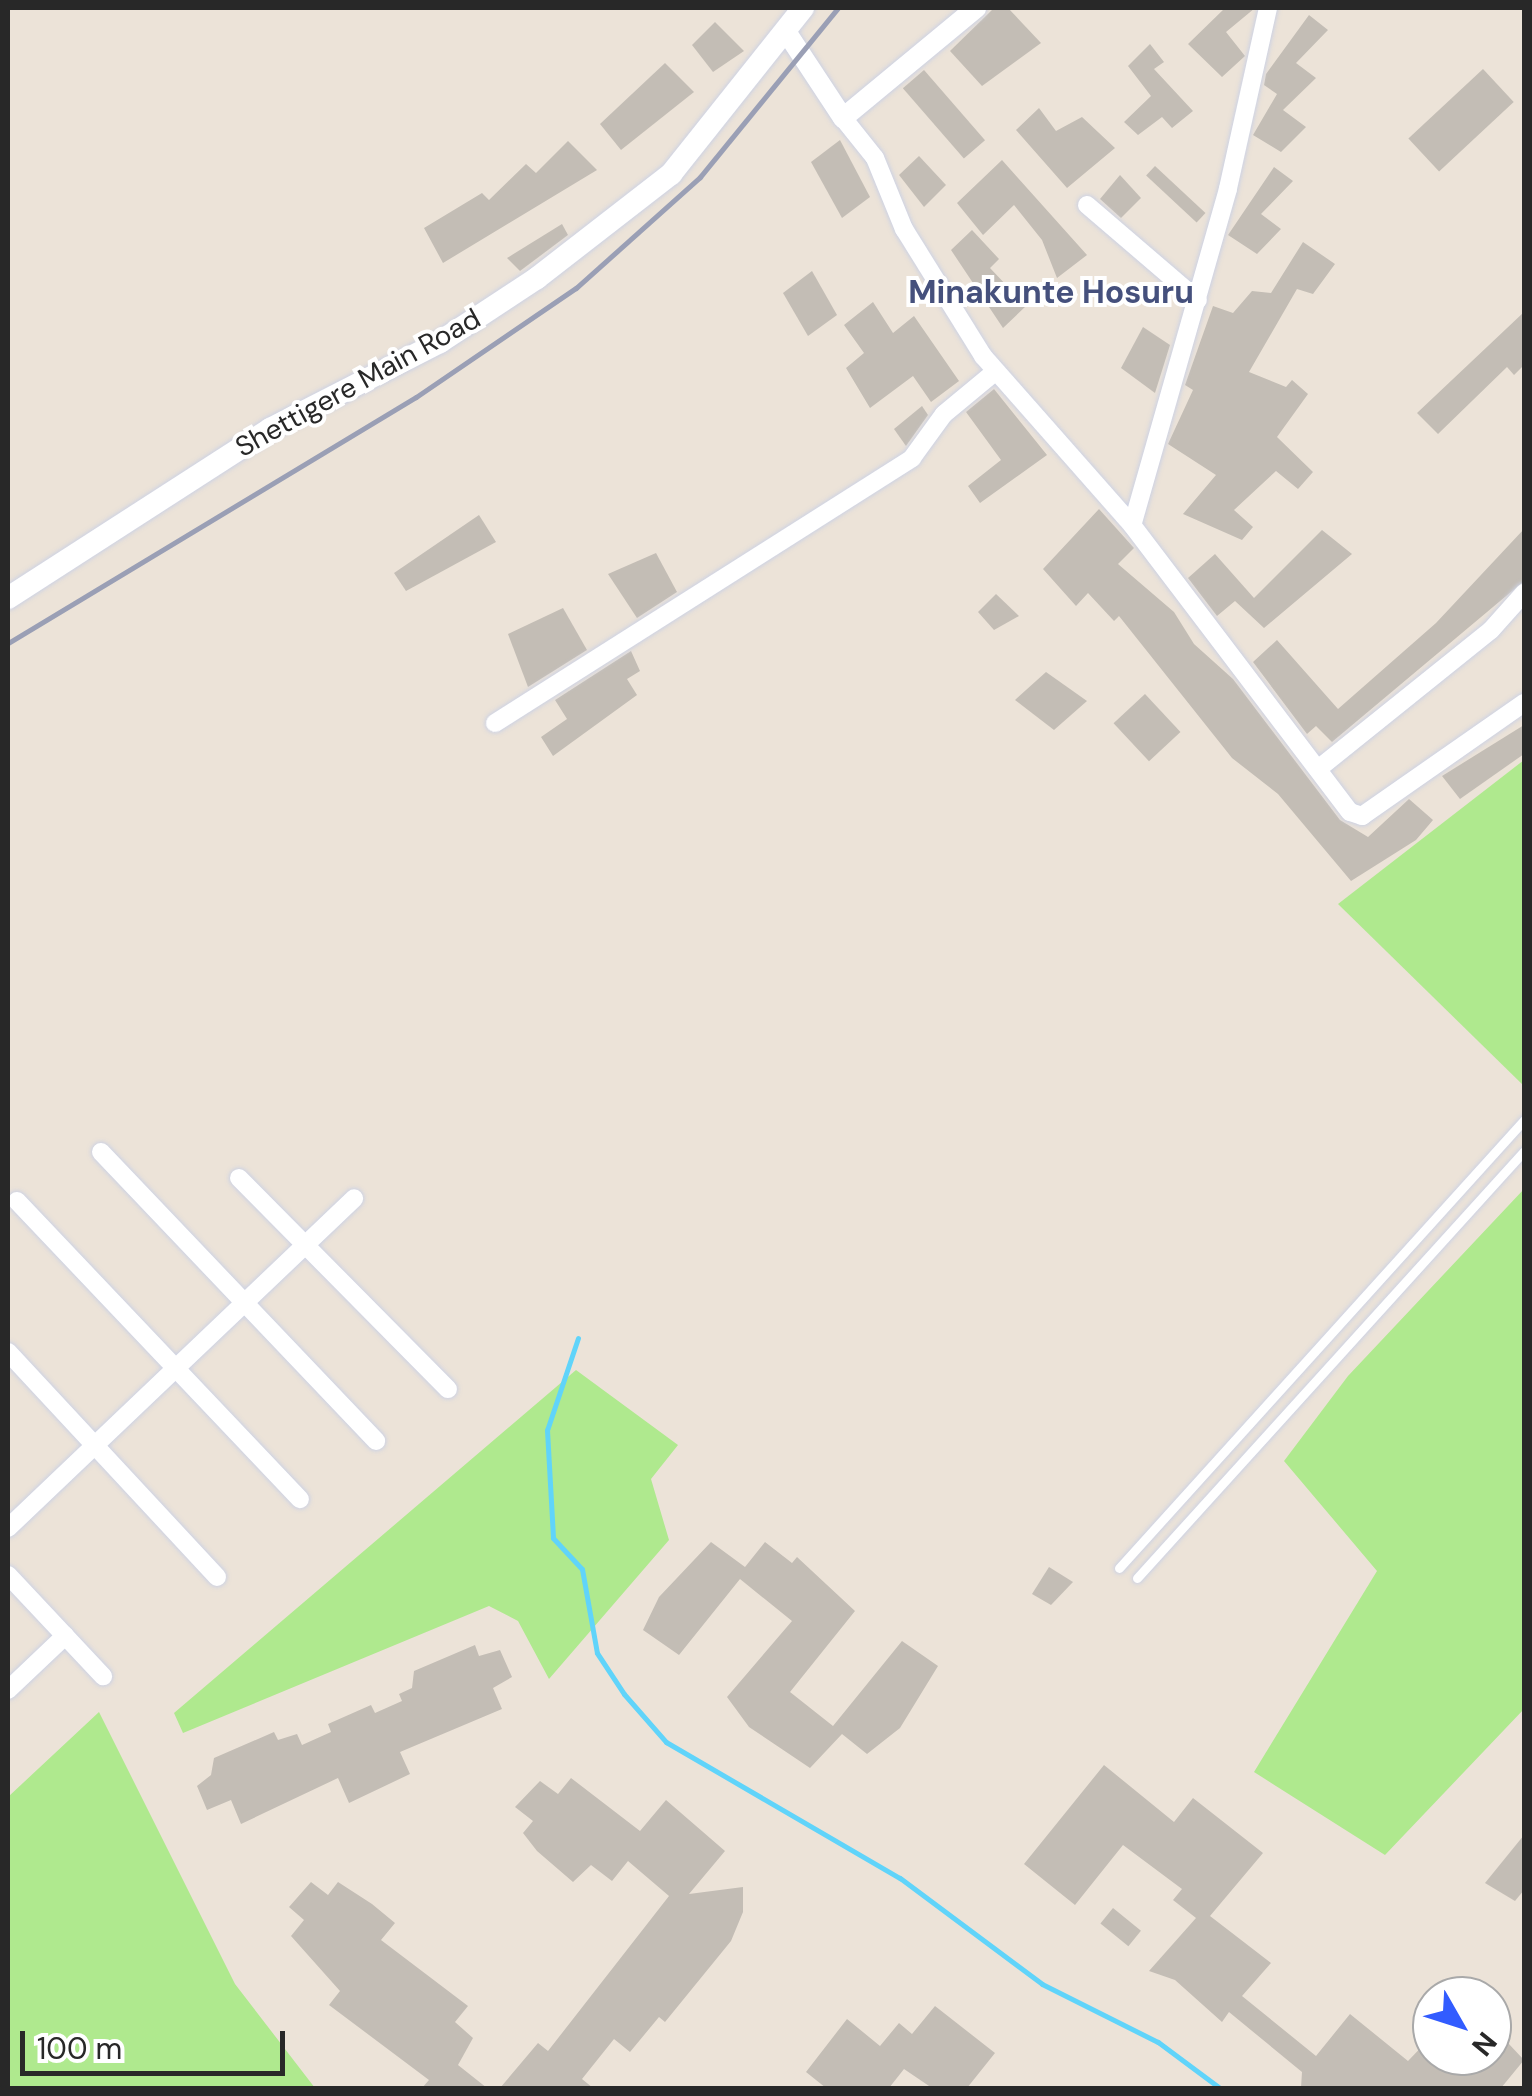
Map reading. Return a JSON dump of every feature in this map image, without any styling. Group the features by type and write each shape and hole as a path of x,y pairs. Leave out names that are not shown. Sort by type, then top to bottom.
{"main road":[{"name":"Shettigere Main Road","path":"8,598 270,428 440,342 536,278 671,174 787,33 803,8"}],"street":[{"path":"844,118 976,8"},
{"path":"1132,525 1198,300 1268,8"},
{"path":"787,33 875,158 904,229 996,371 1132,525 1350,812 1362,816 1524,703"},
{"path":"1087,205 1198,300"},
{"path":"495,724 912,458 944,414 996,371"},
{"path":"1318,769 1491,630 1524,592"},
{"path":"101,1152 376,1440"},
{"path":"238,1178 448,1389"},
{"path":"8,1528 354,1198"},
{"path":"16,1201 300,1499"},
{"path":"8,1352 217,1577"},
{"path":"8,1575 103,1676"},
{"path":"8,1690 65,1636"}],"lane":[{"path":"1120,1568 1524,1120"},
{"path":"1138,1578 1524,1151"}],"green space":[{"path":"1524,760 1524,1086 1338,904"},
{"path":"1524,1189 1524,1709 1385,1855 1254,1772 1377,1571 1284,1461 1348,1376"},
{"path":"576,1370 678,1445 651,1479 669,1540 549,1679 518,1621 489,1606 183,1733 174,1713"},
{"path":"99,1712 235,1984 315,2088 8,2088 8,1797"}],"building":[{"path":"994,8 1008,8 1041,43 982,86 950,51"},
{"path":"1225,8 1255,8 1226,32 1245,56 1222,77 1188,44"},
{"path":"1309,15 1328,30 1296,63 1316,78 1283,110 1306,127 1281,152 1253,135 1277,94 1264,85 1266,74"},
{"path":"715,22 744,51 713,72 692,45"},
{"path":"1150,44 1164,62 1154,69 1193,111 1172,128 1162,117 1138,135 1124,122 1151,96 1128,66"},
{"path":"665,63 694,92 621,150 600,124"},
{"path":"1483,69 1514,102 1439,171 1408,139"},
{"path":"924,70 985,140 964,159 903,88"},
{"path":"1039,108 1056,131 1082,117 1115,148 1067,188 1016,130"},
{"path":"840,140 870,197 842,218 811,162"},
{"path":"568,141 597,170 443,263 424,228 482,193 489,200 526,164 536,173"},
{"path":"919,156 946,185 924,207 899,175"},
{"path":"1002,160 1087,255 1057,278 1042,240 1014,205 983,235 957,203"},
{"path":"1155,166 1205,213 1197,223 1146,176"},
{"path":"1274,167 1293,181 1261,214 1281,229 1257,254 1228,235"},
{"path":"1120,175 1141,198 1121,218 1100,199"},
{"path":"562,224 568,235 520,271 507,258"},
{"path":"972,230 999,259 990,268 1026,306 1003,328 951,250"},
{"path":"1303,242 1335,264 1313,294 1297,289 1249,372 1286,387 1292,380 1308,394 1277,437 1313,472 1298,489 1276,471 1234,510 1253,527 1242,540 1183,514 1216,475 1168,444 1193,390 1185,385 1213,306 1233,313 1252,291 1271,293"},
{"path":"812,271 837,315 808,336 783,293"},
{"path":"873,302 893,333 914,316 959,381 931,402 913,376 870,408 846,368 864,353 844,325"},
{"path":"1524,312 1524,365 1514,375 1507,367 1438,434 1417,413"},
{"path":"1143,327 1170,345 1155,393 1121,368"},
{"path":"994,389 1047,455 980,503 968,486 1001,460 966,412"},
{"path":"922,406 928,415 906,446 894,429"},
{"path":"1099,509 1134,548 1118,564 1174,612 1194,644 1233,679 1340,820 1368,837 1409,799 1433,820 1416,840 1351,881 1278,794 1232,758 1119,616 1114,621 1088,593 1076,606 1043,569"},
{"path":"479,515 496,542 406,591 394,573"},
{"path":"1524,529 1524,581 1332,742 1316,726 1307,734 1253,662 1277,640 1338,709 1436,623"},
{"path":"1322,530 1352,554 1264,628 1235,601 1217,616 1188,578 1215,554 1254,598"},
{"path":"656,553 677,592 637,618 608,574"},
{"path":"996,594 1019,616 994,630 978,612"},
{"path":"563,608 587,650 528,687 508,634"},
{"path":"631,651 640,671 627,679 637,695 553,756 541,737 567,719 555,700"},
{"path":"1046,672 1087,701 1054,730 1015,700"},
{"path":"1145,694 1180,732 1149,761 1114,723"},
{"path":"1524,725 1524,754 1460,799 1442,776"},
{"path":"711,1542 745,1567 765,1542 792,1563 797,1557 855,1611 790,1692 833,1726 902,1641 938,1666 900,1728 867,1754 842,1734 810,1768 749,1727 727,1697 792,1621 740,1579 679,1655 643,1630 659,1597"},
{"path":"1049,1567 1073,1582 1051,1605 1032,1594"},
{"path":"475,1645 479,1656 500,1650 512,1677 493,1688 502,1709 400,1752 410,1774 349,1803 338,1778 241,1824 231,1800 207,1810 197,1786 211,1775 214,1758 274,1732 278,1740 297,1734 302,1745 331,1732 328,1724 371,1705 375,1713 402,1701 399,1694 412,1688 414,1671"},
{"path":"1104,1765 1174,1822 1193,1798 1263,1853 1210,1916 1271,1963 1242,1996 1316,2056 1350,2014 1408,2061 1412,2057 1412,2076 1511,2076 1501,2088 1301,2088 1302,2072 1229,2012 1222,2022 1175,1980 1149,1971 1196,1918 1173,1900 1182,1889 1123,1845 1075,1905 1024,1864"},
{"path":"571,1778 640,1831 666,1800 725,1851 689,1894 743,1887 743,1912 731,1941 665,2022 659,2017 630,2052 614,2039 582,2079 593,2088 500,2088 538,2043 548,2051 669,1896 628,1861 612,1881 591,1865 573,1882 537,1851 523,1833 533,1821 515,1807 540,1781 558,1794"},
{"path":"1524,1835 1524,1890 1515,1901 1485,1883"},
{"path":"311,1882 328,1895 338,1882 372,1904 395,1923 381,1940 468,2006 455,2022 473,2038 458,2065 487,2088 422,2088 429,2080 329,2005 340,1991 291,1936 304,1920 289,1907"},
{"path":"1113,1908 1141,1931 1128,1946 1100,1924"},
{"path":"935,2006 995,2053 967,2088 932,2088 904,2069 889,2088 826,2088 806,2072 847,2019 880,2046 899,2023 912,2034"},
{"path":"1512,2047 1524,2060 1512,2075"}],"waterway":[{"path":"578,1338 547,1430 553,1538 582,1569 597,1653 624,1694 666,1742 900,1878 1042,1984 1158,2042 1220,2088"}],"railway":[{"path":"8,643 416,397 576,288 700,177 838,8"}],"district":[{"name":"Minakunte Hosuru","path":"1051,292"}]}
